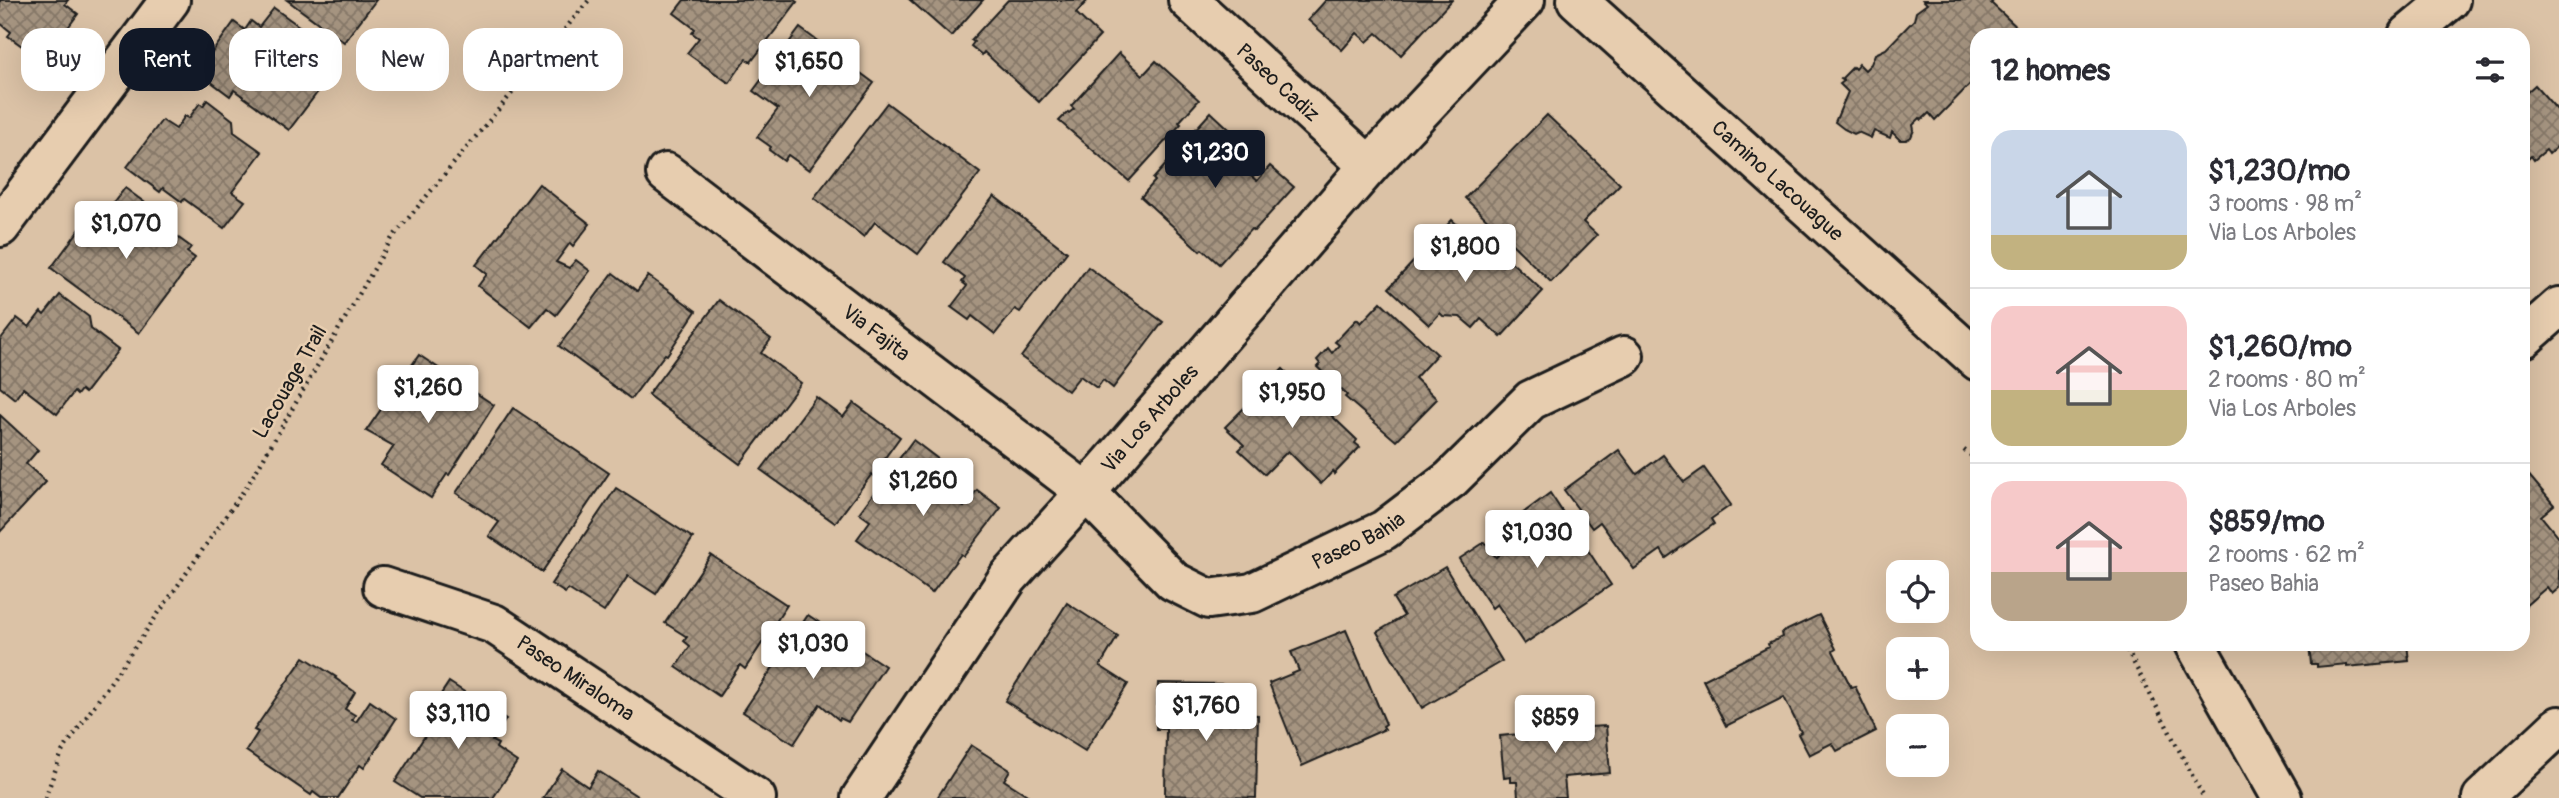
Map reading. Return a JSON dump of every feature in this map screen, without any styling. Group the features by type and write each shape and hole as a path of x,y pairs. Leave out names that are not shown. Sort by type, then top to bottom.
{"street":[{"path":"0,227 170,0"},
{"name":"Paseo Cadiz","path":"1188,0 1369,166"},
{"name":"Via Los Arboles","path":"862,798 1008,578 1369,166 1525,0"},
{"name":"Camino Lacouague","path":"1577,0 1970,354"},
{"path":"2416,28 2450,0"},
{"name":"Via Fajita","path":"666,173 1086,492"},
{"path":"2530,333 2559,307"},
{"name":"Paseo Bahia","path":"1086,492 1173,581 1209,599 1252,593 1384,530 1451,479 1531,400 1624,356"},
{"name":"Paseo Miraloma","path":"383,587 494,624 756,798"},
{"path":"2199,651 2282,798"},
{"path":"2482,798 2559,726"}],"path":[{"name":"Lacouage Trail","path":"45,798 62,752 249,483 392,239 589,0"},
{"path":"1964,450 1970,455"},
{"path":"2128,651 2204,798"}],"building":[{"path":"0,0 68,0 65,4 78,14 68,28 21,28 21,45 8,36 11,32 0,23"},
{"path":"287,0 376,0 344,42 342,28 325,28"},
{"path":"684,0 797,2 751,62 746,59 729,83 687,53 699,38 692,33 695,29 674,13"},
{"path":"910,0 983,0 951,36"},
{"path":"1008,0 1088,0 1076,13 1100,36 1039,102 984,52 982,55 971,46 974,42 971,40"},
{"path":"1326,0 1452,0 1401,55 1377,33 1367,42 1357,33 1342,50 1308,20"},
{"path":"1923,0 1994,0 1991,3 2018,28 1970,28 1970,84 1935,120 1929,113 1922,120 1920,118 1913,125 1911,137 1906,140 1900,140 1892,132 1890,138 1874,131 1871,138 1844,129 1835,122 1848,92 1840,84 1844,81 1841,79 1859,64 1865,70 1875,54 1886,49 1914,20 1916,12 1927,4"},
{"path":"274,8 302,28 246,28 251,21 259,27"},
{"path":"234,22 242,28 230,28"},
{"path":"800,28 874,83 809,170 788,155 784,161 757,137 778,109 753,91"},
{"path":"229,29 229,91 233,91 230,96 215,85 215,48"},
{"path":"1119,53 1143,75 1156,61 1199,100 1129,181 1059,121 1074,109 1071,106"},
{"path":"2535,85 2559,112 2559,145 2549,154 2546,150 2534,160 2530,157 2530,89"},
{"path":"235,91 318,91 289,130"},
{"path":"207,100 233,120 234,132 262,152 232,192 245,201 224,228 184,199 182,202 163,188 160,192 127,167 162,120 176,129 185,116 189,118 200,103 203,106"},
{"path":"887,103 980,173 918,254 875,222 864,237 814,198"},
{"path":"1211,112 1257,155 1244,170 1257,181 1270,166 1294,187 1219,264 1202,249 1200,251 1141,197 1155,181 1153,179"},
{"path":"1547,115 1620,184 1583,222 1597,235 1551,282 1465,198"},
{"path":"539,184 590,224 573,246 570,243 556,262 569,268 576,260 590,271 556,315 547,308 531,327 478,286 487,274 476,265"},
{"path":"125,188 167,219 162,226 191,247 187,252 195,258 139,333 51,268 82,226 85,228 87,224 98,232 104,226 97,220"},
{"path":"994,196 1067,252 1020,312 1015,309 995,334 972,316 969,320 951,307 967,286 962,282 965,278 944,262"},
{"path":"1452,220 1502,266 1508,259 1543,291 1501,337 1481,319 1473,328 1460,317 1443,316 1440,313 1429,325 1389,288"},
{"path":"1088,267 1163,322 1113,388 1103,380 1097,388 1080,376 1068,391 1021,357"},
{"path":"613,273 637,291 648,276 696,311 667,355 665,354 631,399 559,346"},
{"path":"60,295 89,317 91,329 118,350 85,393 81,390 77,395 74,392 57,414 23,388 15,399 0,387 0,340 17,318 29,327 41,312 44,315"},
{"path":"719,300 771,339 761,353 801,383 740,464 648,395"},
{"path":"1381,302 1437,354 1415,378 1437,399 1396,441 1345,397 1347,395 1317,367 1320,364 1317,360 1328,348 1332,353 1339,345 1335,342 1357,319 1361,323"},
{"path":"419,355 494,405 431,498 381,465 394,446 366,431"},
{"path":"1283,369 1357,440 1355,443 1360,447 1321,484 1288,451 1265,474 1239,450 1244,445 1225,427"},
{"path":"816,397 843,417 854,403 900,437 882,462 884,464 874,476 872,474 835,523 761,470"},
{"path":"513,408 609,473 542,572 489,536 499,522 456,493"},
{"path":"0,415 38,450 26,464 46,482 0,532"},
{"path":"913,440 963,478 950,496 964,507 977,490 1001,508 932,593 857,539 870,521 859,513"},
{"path":"1619,450 1637,474 1663,455 1684,482 1704,468 1731,505 1711,519 1714,524 1666,558 1661,550 1634,569 1600,522 1592,528 1564,490"},
{"path":"2530,477 2554,505 2541,516 2559,538 2559,588 2552,594 2547,587 2530,602"},
{"path":"616,488 693,538 656,594 628,576 604,612 568,589 565,593 551,584"},
{"path":"1550,493 1611,585 1524,644 1497,604 1492,608 1459,559 1485,542 1496,557 1510,547 1499,531"},
{"path":"711,555 787,605 745,669 740,665 719,696 676,667 690,646 684,641 687,637 665,623"},
{"path":"1445,567 1502,661 1422,708 1377,632 1404,616 1393,598"},
{"path":"1067,603 1118,636 1100,666 1128,684 1085,751 1005,701"},
{"path":"808,615 885,666 848,722 840,718 839,720 820,704 794,744 743,712"},
{"path":"1819,615 1836,649 1833,651 1851,687 1855,686 1876,731 1837,751 1832,743 1809,755 1784,697 1726,726 1703,680 1769,647 1768,644 1782,637 1781,633"},
{"path":"1346,630 1386,724 1383,726 1385,729 1302,766 1269,683 1299,671 1291,652"},
{"path":"2310,651 2408,651 2409,661 2347,667 2347,664 2317,667 2317,664 2311,664"},
{"path":"304,657 355,692 345,709 355,715 352,720 356,722 370,701 396,719 364,768 360,765 338,798 321,798 313,792 311,795 246,751 258,732 254,730"},
{"path":"449,682 506,719 492,741 498,744 496,748 517,762 493,798 420,798 395,782 432,725 424,720"},
{"path":"1158,683 1225,684 1225,710 1232,711 1232,714 1258,715 1256,798 1165,795 1166,729 1156,729"},
{"path":"1588,708 1589,727 1606,726 1610,773 1564,777 1566,798 1518,798 1517,782 1511,782 1511,777 1504,778 1500,736 1550,731 1548,712"},
{"path":"971,745 1010,770 1004,780 1032,798 937,798"},
{"path":"562,769 588,787 598,771 640,798 543,798"}]}
